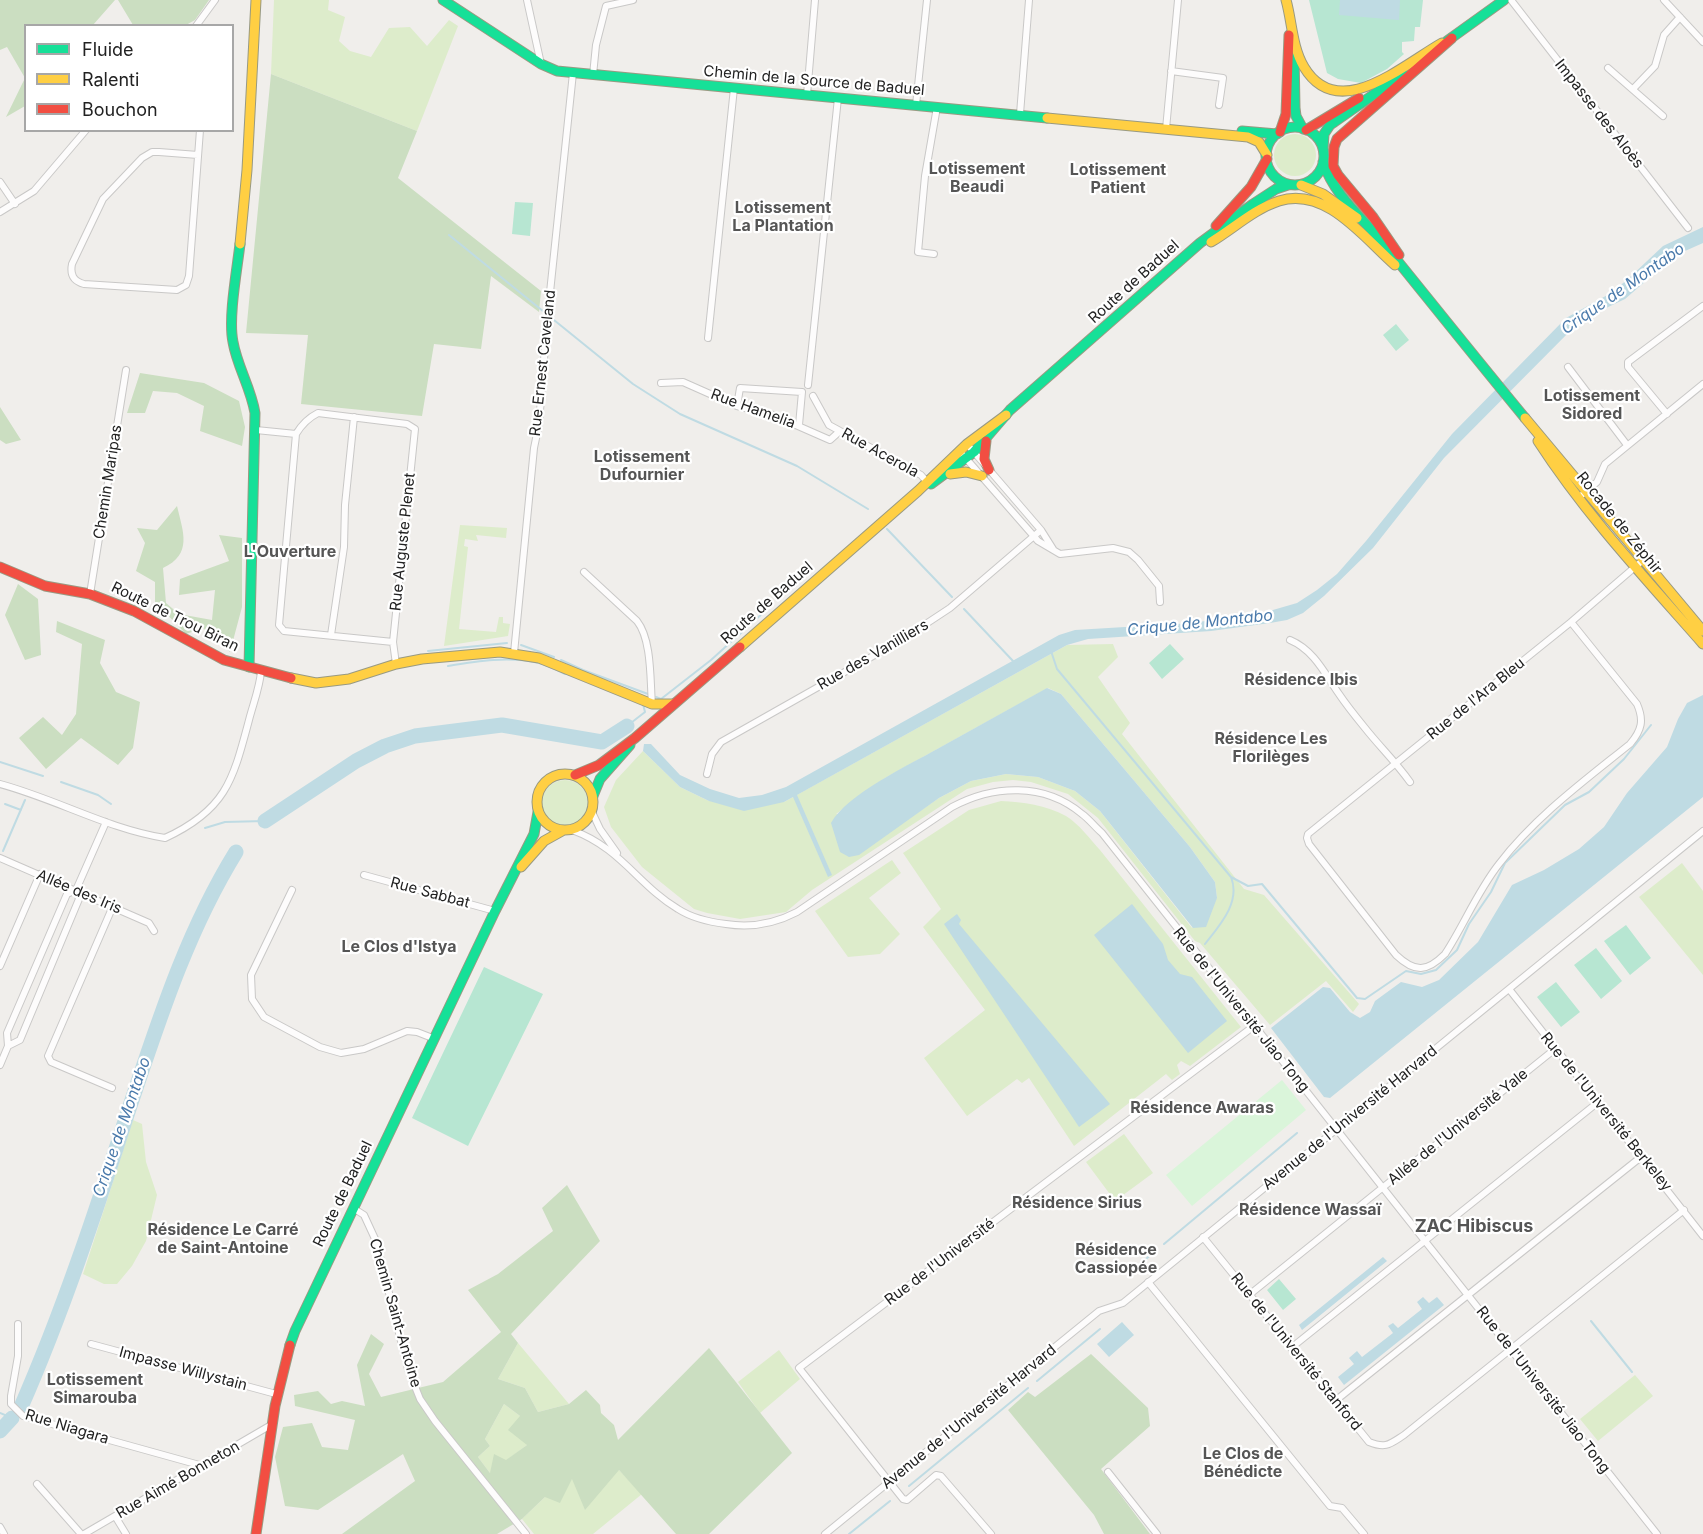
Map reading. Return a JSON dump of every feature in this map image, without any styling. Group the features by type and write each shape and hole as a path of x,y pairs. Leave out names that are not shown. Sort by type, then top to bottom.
{"main road":[{"path":"249,667 256,430 254,400 235,356 231,331 247,170 256,0"},
{"name":"Chemin de la Source de Baduel","path":"443,0 541,64 557,71 1020,114 1255,139 1262,145 1267,157"},
{"path":"1281,0 1296,63 1296,116 1305,129"},
{"path":"1286,0 1303,65 1318,85 1335,92 1356,92 1374,84 1431,48 1452,38"},
{"path":"1323,149 1314,134 1305,129 1288,128 1279,133 1270,143 1267,157 1274,175 1288,184 1301,185 1318,174 1323,162 1324,134 1330,125 1504,0"},
{"path":"1279,133 1286,114 1289,35"},
{"path":"1305,129 1452,38"},
{"path":"1409,275 1404,262 1386,236 1338,175 1333,166 1334,147 1337,139 1452,38"},
{"name":"Chemin de la Source de Baduel","path":"1201,133 1239,131 1279,133"},
{"name":"Route de Baduel","path":"575,775 600,765 635,738 918,491 963,447 1006,415 1200,243 1246,195 1261,174 1267,157"},
{"name":"Rocade de Zéphir","path":"1323,162 1332,184 1373,231 1508,398 1589,489 1642,561 1703,631"},
{"name":"Route de Baduel","path":"1200,243 1268,194 1288,184"},
{"name":"Rocade de Zéphir","path":"1301,185 1323,194 1373,231"},
{"path":"1183,258 1268,206 1294,196 1316,201 1357,229 1375,248 1409,275"},
{"name":"Rocade de Zéphir","path":"1522,413 1549,458 1579,498 1634,568 1703,644"},
{"name":"Route de Baduel","path":"918,491 970,456 1006,415"},
{"path":"942,477 956,472 985,473 984,459 987,439"},
{"name":"Route de Trou Biran","path":"0,567 45,586 90,594 151,619 224,660 316,683 330,682 396,664 500,652 539,658 652,704 673,704"},
{"path":"647,727 652,704"},
{"name":"Route de Baduel","path":"593,796 600,779 635,738"},
{"path":"560,774 575,775 586,783 593,796 592,813 584,824 567,830 545,823 538,812 539,791 546,781 560,774"},
{"name":"Route de Baduel","path":"256,1534 276,1394 295,1331 352,1208 534,834 538,812"},
{"name":"Route de Baduel","path":"510,883 544,841 567,830"}],"street":[{"path":"197,24 215,0"},
{"path":"526,0 541,64"},
{"path":"593,75 596,45 606,3 633,0"},
{"path":"807,94 815,0"},
{"path":"916,105 927,0"},
{"path":"1020,114 1029,0"},
{"path":"1166,129 1178,0"},
{"name":"Impasse des Aloès","path":"1511,0 1688,228"},
{"path":"1664,0 1703,42"},
{"path":"1634,89 1652,70 1664,35 1680,17"},
{"path":"1608,68 1663,116"},
{"path":"1171,71 1223,78 1219,105"},
{"name":"Rue Ernest Caveland","path":"514,653 573,73"},
{"path":"708,338 734,88"},
{"path":"808,385 838,98"},
{"path":"934,254 918,252 925,176 937,107"},
{"path":"0,212 34,191 84,132"},
{"path":"198,155 152,152 142,158 103,199 96,210 72,264 71,273 76,281 84,284 177,290 184,288 189,276 200,132"},
{"path":"0,182 15,204"},
{"path":"1666,414 1628,367 1628,362 1703,306"},
{"path":"1568,367 1627,445"},
{"name":"Chemin Maripas","path":"90,594 126,370"},
{"name":"Rue Hamelia","path":"661,383 683,382 737,406 772,415 831,440 840,431"},
{"path":"1579,498 1597,482 1605,464 1703,384"},
{"path":"737,406 740,388 802,393 799,425"},
{"name":"Rue Acerola","path":"813,396 829,425 921,475 927,482"},
{"path":"331,635 344,547 345,505 354,417 318,413 308,418 296,434 279,625 284,631 393,642"},
{"name":"Rue Auguste Plenet","path":"354,417 407,424 415,429 393,642 396,664"},
{"path":"256,430 296,434"},
{"path":"963,447 1041,530 1053,550"},
{"path":"985,473 1034,536 1053,550 1065,554 1113,548 1129,552 1159,586 1160,602"},
{"name":"Rue des Vanilliers","path":"707,774 712,754 721,742 903,639 950,608 1041,530"},
{"name":"Rue de l'Ara Bleu","path":"1571,622 1637,704 1642,723 1639,734 1630,744 1544,814 1500,863 1445,954 1435,964 1426,968 1416,968 1406,964 1396,955 1309,844 1308,834 1571,622 1642,561"},
{"path":"584,572 637,621 643,631 647,647 652,704"},
{"path":"1290,640 1298,643 1313,656 1367,730 1396,761 1410,782"},
{"path":"0,784 106,822 165,838 192,822 217,802 234,773 261,671"},
{"name":"Rue de l'Université Jiao Tong","path":"623,860 668,902 687,914 710,922 734,926 762,925 783,920 797,912 932,820 970,797 1020,789 1063,801 1082,814 1102,834 1657,1534"},
{"path":"592,813 600,829 623,860"},
{"path":"0,1065 8,1046 7,1033 67,894 76,890 106,822"},
{"path":"567,830 600,843 623,860"},
{"name":"Avenue de l'Université Harvard","path":"825,1534 1099,1311 1123,1303 1703,831"},
{"name":"Allée des Iris","path":"0,858 150,923 154,931"},
{"path":"0,966 40,874"},
{"name":"Rue Sabbat","path":"364,875 495,911"},
{"path":"8,1046 20,1040 79,899 76,890"},
{"path":"292,890 251,975 252,999 264,1017 320,1047 341,1053 364,1049 408,1031 435,1039"},
{"path":"112,1088 51,1062 48,1056 113,906"},
{"name":"Rue de l'Université Berkeley","path":"1509,988 1703,1236"},
{"name":"Rue de l'Université","path":"888,1482 799,1368 1254,1026"},
{"name":"Allée de l'Université Yale","path":"1249,1294 1555,1049"},
{"path":"1292,1348 1597,1103"},
{"path":"1335,1401 1641,1157"},
{"name":"Chemin Saint-Antoine","path":"352,1208 364,1215 376,1241 408,1368 420,1399 441,1429 526,1534"},
{"name":"Rue de l'Université Stanford","path":"1203,1237 1369,1442 1379,1446 1390,1445 1684,1210"},
{"path":"1148,1282 1330,1506 1342,1508 1364,1534"},
{"name":"Rue Niagara","path":"18,1324 18,1356 11,1404 23,1416 203,1466"},
{"name":"Impasse Willystain","path":"91,1344 276,1394"},
{"name":"Rue Aimé Bonneton","path":"83,1534 271,1425"},
{"path":"1108,1472 1157,1534"},
{"path":"888,1482 903,1499 907,1500 936,1475 941,1476 991,1534"},
{"path":"37,1484 83,1534"},
{"path":"116,1516 126,1534"},
{"path":"0,1527 4,1534"}],"green space":[{"path":"0,0 115,0 94,24 24,24 24,76 7,47 0,50"},
{"path":"118,0 209,0 195,20 188,24 132,24"},
{"path":"274,0 329,0 328,10 345,17 339,41 350,51 371,57 389,28 410,27 427,46 449,20 458,26 417,131 271,74"},
{"path":"1309,0 1423,0 1420,27 1415,27 1414,41 1402,42 1404,54 1387,69 1361,83 1338,79 1327,73"},
{"path":"271,74 417,131 398,178 541,291 539,312 491,276 481,349 434,344 422,416 301,404 308,335 246,333"},
{"path":"24,80 24,107 6,117"},
{"path":"1295,134 1303,135 1310,140 1315,147 1315,163 1310,170 1303,175 1295,176 1287,175 1280,170 1275,163 1274,155 1275,147 1280,140 1287,135"},
{"path":"515,202 533,203 530,236 512,234"},
{"path":"1396,324 1409,340 1396,351 1383,335"},
{"path":"140,373 204,383 239,401 245,427 242,446 200,431 204,406 177,393 153,391 145,413 127,413"},
{"path":"0,407 21,440 6,444 0,440"},
{"path":"177,506 184,541 179,556 163,568 166,603 179,614 212,620 215,590 179,595 180,579 229,561 219,535 242,538 242,607 230,652 203,628 186,634 155,602 155,582 136,571 145,543 137,528 157,530"},
{"path":"460,525 507,528 506,538 476,535 478,541 465,539 464,546 468,547 459,629 496,632 499,617 503,617 503,623 510,624 508,636 444,646"},
{"path":"18,584 38,599 41,655 25,660 5,615"},
{"path":"57,621 105,640 100,663 116,692 140,702 133,748 118,765 81,738 46,769 19,738 43,717 62,735 76,714 82,644 56,632"},
{"path":"1113,644 1118,657 1098,677 1130,723 1122,734 1244,889 1264,895 1359,1004 1353,1012 1326,981 1270,1025 1200,943 1195,941 1098,818 1068,794 1031,782 1013,780 993,782 967,789 812,890 786,912 740,919 694,909 642,867 611,827 604,807 616,780 643,751 680,787 709,801 784,802 1067,645","holes":["1048,688 1061,694 1190,847 1215,882 1217,898 1192,928 1100,811 1075,791 1038,777 1006,774 971,781 939,798 905,821 836,814 885,778"]},
{"path":"1170,644 1184,659 1162,679 1149,663"},
{"path":"565,780 581,787 588,803 581,819 565,826 549,819 542,803 549,787"},
{"path":"1001,801 1042,807 1058,812 1075,823 1100,850 1241,1027 1190,1066 1181,1061 1177,1065 1180,1074 1172,1080 1166,1074 1074,1146 1029,1078 1022,1083 1017,1079 967,1116 924,1058 985,1010 923,927 941,909 903,853 969,810"},
{"path":"892,860 901,873 869,898 900,934 880,954 848,957 815,911"},
{"path":"1682,863 1703,891 1703,975 1639,897"},
{"path":"1626,925 1651,958 1630,975 1604,941"},
{"path":"1596,948 1622,981 1601,999 1574,965"},
{"path":"484,967 543,994 468,1146 412,1118"},
{"path":"1556,982 1580,1012 1561,1027 1537,997"},
{"path":"1282,1080 1306,1110 1192,1206 1166,1175"},
{"path":"133,1120 142,1124 146,1162 157,1195 146,1241 132,1266 117,1284 104,1284 83,1274"},
{"path":"1124,1134 1153,1173 1115,1201 1086,1162"},
{"path":"567,1185 600,1241 511,1334 518,1343 498,1379 525,1388 538,1412 569,1404 586,1390 600,1405 601,1413 614,1425 618,1440 709,1348 792,1453 709,1534 676,1534 619,1470 585,1510 572,1479 560,1503 545,1497 522,1519 497,1534 342,1534 415,1481 403,1454 318,1510 285,1506 275,1457 283,1427 312,1423 322,1447 348,1450 355,1420 295,1406 294,1395 318,1391 331,1404 342,1401 365,1406 357,1365 371,1334 384,1344 369,1374 381,1397 443,1382 501,1332 468,1290 498,1274 553,1231 542,1208","holes":["504,1404 520,1416 508,1430 527,1445 506,1460 494,1454 490,1473 478,1457 490,1446 485,1439"]},
{"path":"1279,1279 1296,1299 1283,1310 1267,1290"},
{"path":"518,1343 569,1404 538,1412 525,1388 498,1379"},
{"path":"779,1350 800,1379 760,1413 738,1382"},
{"path":"1091,1354 1148,1408 1150,1426 1101,1469 1150,1534 1104,1534 1094,1515 1008,1410 1028,1392 1035,1397"},
{"path":"1635,1375 1653,1396 1598,1441 1580,1419"},
{"path":"504,1404 520,1416 527,1445 490,1473 478,1457 490,1446 485,1439"},
{"path":"619,1470 642,1494 593,1534 534,1534 522,1519 545,1497 572,1479"}],"water":[{"path":"1340,0 1400,0 1399,20 1339,15"},
{"path":"1703,227 1703,243 1676,255 1625,299 1581,320 1444,458 1373,548 1324,596 1303,613 1287,620 1211,631 1088,639 1067,645 797,795 832,875 828,877 793,797 784,802 744,811 709,801 680,787 643,751 644,744 651,744 680,775 710,789 739,798 762,795 786,787 1059,635 1075,630 1192,623 1266,612 1297,603 1337,574 1452,434 1566,318 1611,293 1663,246"},
{"path":"1047,688 1061,694 1190,847 1215,882 1217,898 1206,927 1193,928 1100,811 1075,791 1038,777 1006,774 971,781 939,798 859,855 849,857 840,852 831,823 850,801 896,772"},
{"path":"1703,695 1703,797 1330,1098 1324,1097 1271,1028 1323,987 1330,988 1350,1012 1360,1018 1370,1012 1375,1001 1401,982 1422,987 1439,980 1478,942 1512,885 1544,870 1579,849 1604,827 1627,793 1667,747 1687,703"},
{"path":"1132,904 1163,944 1168,960 1180,974 1192,977 1227,1021 1188,1053 1094,935"},
{"path":"957,914 961,920 959,924 1110,1104 1079,1127 944,924"},
{"path":"1383,1257 1387,1261 1302,1330 1299,1325"},
{"path":"1423,1297 1429,1303 1437,1297 1444,1305 1344,1385 1338,1377 1354,1364 1349,1358 1357,1351 1362,1357 1393,1333 1388,1326 1393,1323 1398,1328 1422,1309 1417,1302"},
{"path":"1122,1322 1134,1335 1109,1357 1097,1344"}],"waterway":[{"path":"449,235 633,384 680,414 797,466 868,509"},
{"path":"887,529 952,597"},
{"path":"964,609 1013,661"},
{"path":"656,697 661,699 711,660 764,612"},
{"path":"428,651 507,643"},
{"path":"521,645 554,657"},
{"path":"1051,651 1057,669 1231,877 1233,886 1231,904 1205,944"},
{"path":"448,666 482,661 516,660 542,664 565,674"},
{"path":"561,660 648,694"},
{"path":"627,726 645,712 643,704"},
{"name":"Crique de Montabo","path":"265,821 356,761 385,746 415,736 502,725 602,742 627,726"},
{"path":"1231,877 1248,886 1262,884 1357,998 1365,999 1406,971 1421,974 1436,970 1457,950 1469,924 1491,892 1505,863 1565,805 1589,792 1624,759 1651,725"},
{"path":"0,762 43,776"},
{"path":"61,782 98,795 111,804"},
{"path":"3,851 25,800"},
{"path":"5,804 21,810"},
{"path":"205,828 225,822 265,821"},
{"name":"Crique de Montabo","path":"21,1407 78,1261 174,979 202,914 236,852"},
{"path":"1164,1244 1297,1133"},
{"path":"1128,1274 1153,1253"},
{"path":"1591,1321 1632,1372"},
{"path":"1037,1381 1100,1329"},
{"path":"909,1486 1028,1388"},
{"path":"0,1413 12,1418"},
{"name":"Crique de Montabo","path":"0,1431 12,1418"},
{"path":"849,1534 890,1501"}],"traffic: fast":[{"path":"443,0 541,64 557,71 1047,118"},
{"path":"1447,41 1504,0"},
{"path":"1294,52 1295,108 1296,116 1303,129"},
{"path":"1323,149 1324,134 1330,125 1403,74"},
{"path":"1295,127 1306,129 1319,140 1324,156 1322,167 1311,180 1295,185 1284,183 1271,172 1266,156 1268,145 1279,132 1295,127"},
{"path":"1242,131 1277,134"},
{"path":"1323,162 1341,195 1383,243 1525,418"},
{"path":"931,484 974,452 1010,410 1200,243 1253,204 1276,189 1288,185"},
{"path":"240,244 232,307 232,332 235,351 255,413 249,667"},
{"path":"593,796 600,779 630,745"},
{"path":"290,1345 495,911 534,834 538,812"}],"traffic: slow":[{"path":"240,244 247,170 256,0"},
{"path":"1286,0 1295,43 1304,67 1318,83 1334,90 1352,90 1371,85 1442,43"},
{"path":"1047,118 1248,137 1259,142 1267,155"},
{"path":"1301,185 1323,194 1357,218"},
{"path":"1211,242 1261,209 1279,201 1296,198 1313,201 1343,217 1395,265"},
{"path":"740,647 918,491 967,444 1006,415"},
{"path":"1525,418 1703,631"},
{"path":"1538,441 1596,520 1703,644"},
{"path":"950,474 966,472 982,476"},
{"path":"291,678 316,683 349,679 396,664 422,659 500,652 539,658 652,704 673,704"},
{"path":"559,774 571,774 581,778 589,786 593,802 589,818 581,826 571,830 559,830 549,826 541,818 537,808 537,796 541,786 549,778 559,774"},
{"path":"521,867 544,841 562,831"}],"traffic: jam":[{"path":"1280,132 1286,114 1289,35"},
{"path":"1399,255 1373,217 1338,175 1333,166 1334,147 1337,139 1452,38"},
{"path":"1306,130 1359,98"},
{"path":"1216,226 1251,187 1267,159"},
{"path":"986,441 984,459 989,470"},
{"path":"0,567 45,586 90,594 134,611 224,660 291,678"},
{"path":"575,775 599,765 635,738 740,647"},
{"path":"256,1534 275,1406 290,1345"}],"district":[{"name":"Lotissement Beaudi","path":"977,178"},
{"name":"Lotissement Patient","path":"1118,179"},
{"name":"Lotissement La Plantation","path":"783,217"},
{"name":"Lotissement Sidored","path":"1592,405"},
{"name":"Lotissement Dufournier","path":"642,466"},
{"name":"L'Ouverture","path":"290,552"},
{"name":"Résidence Ibis","path":"1301,680"},
{"name":"Résidence Les Florilèges","path":"1271,748"},
{"name":"Le Clos d'Istya","path":"399,947"},
{"name":"Résidence Awaras","path":"1202,1108"},
{"name":"Résidence Sirius","path":"1077,1203"},
{"name":"Résidence Wassaï","path":"1310,1210"},
{"name":"ZAC Hibiscus","path":"1474,1227"},
{"name":"Résidence Le Carré de Saint-Antoine","path":"223,1239"},
{"name":"Résidence Cassiopée","path":"1116,1259"},
{"name":"Lotissement Simarouba","path":"95,1389"},
{"name":"Le Clos de Bénédicte","path":"1243,1463"}]}
